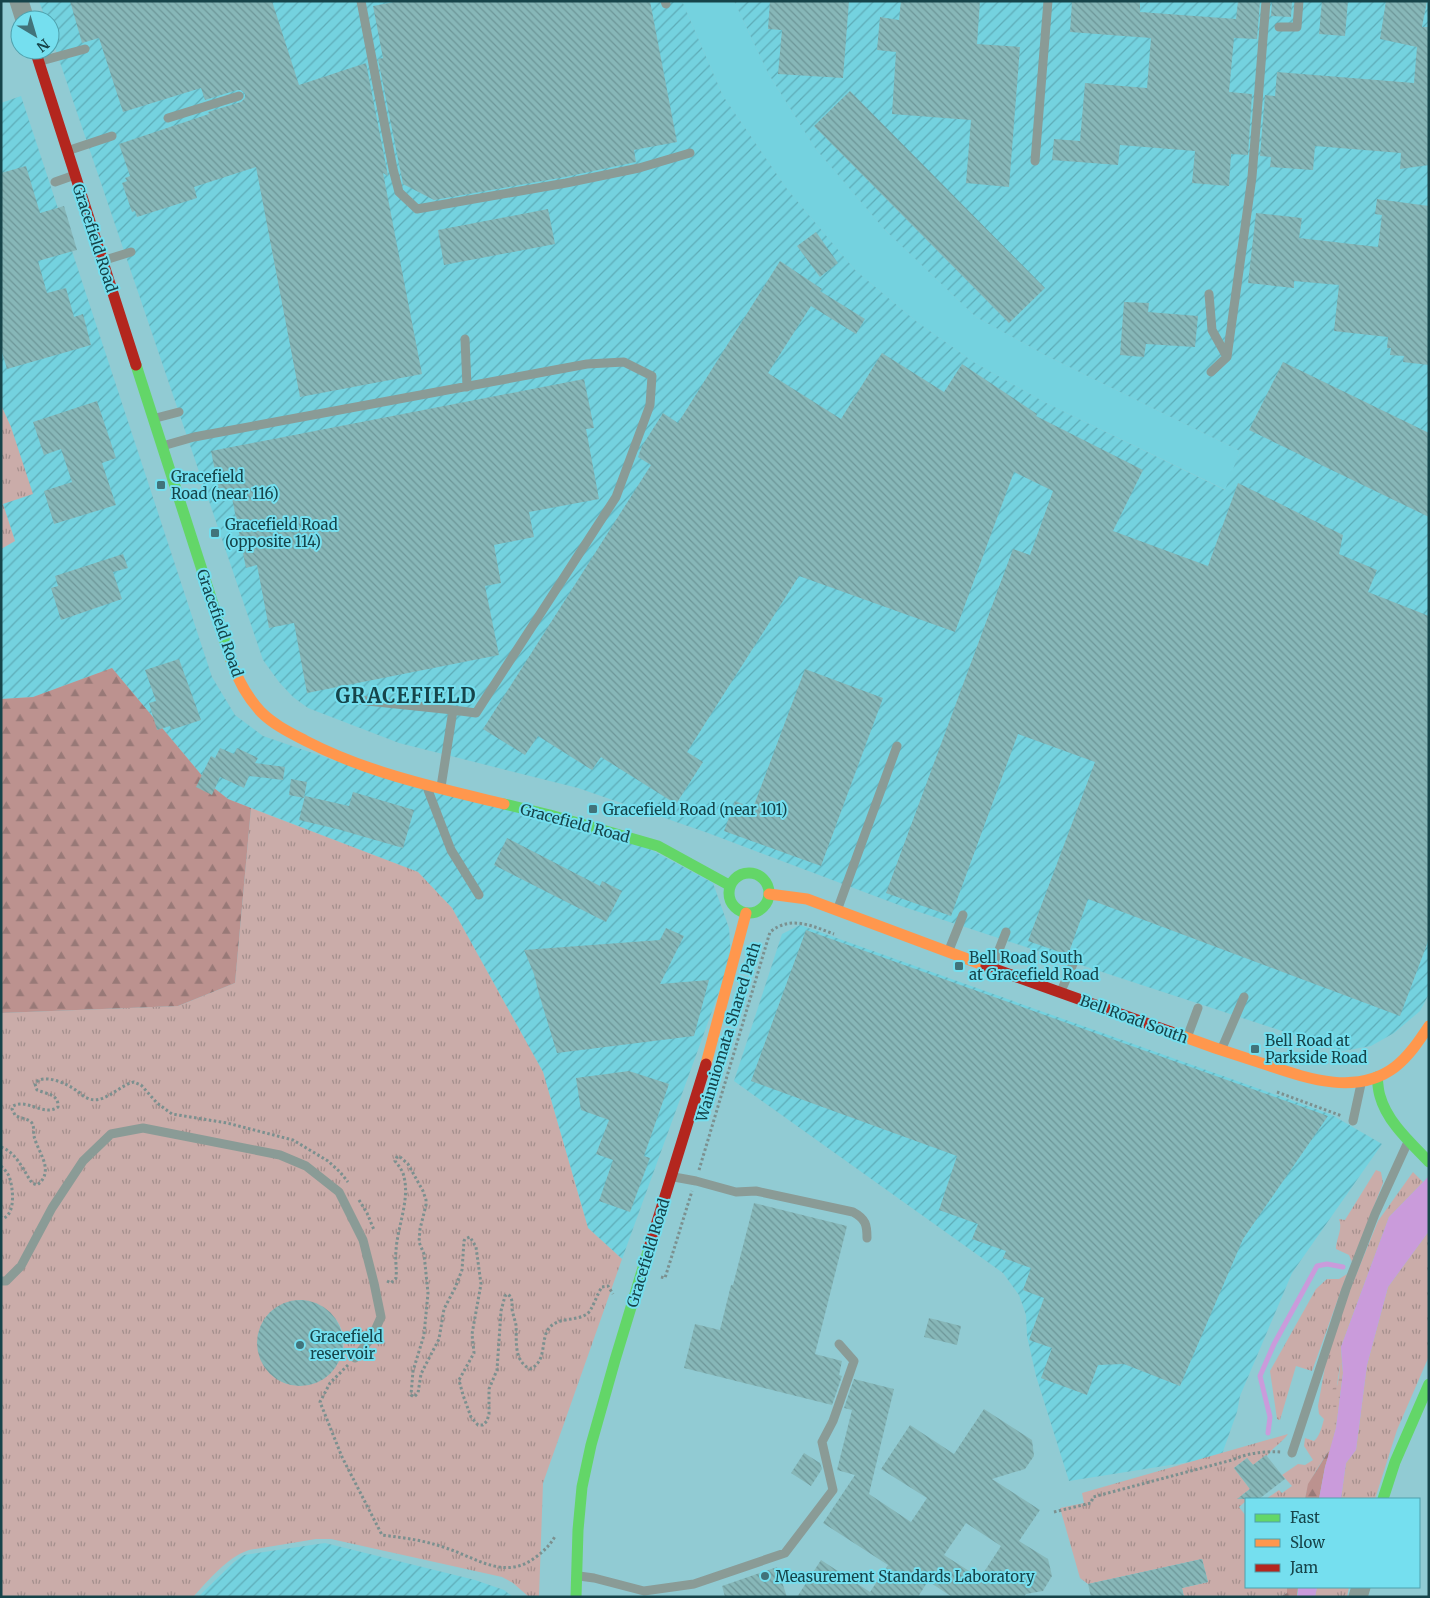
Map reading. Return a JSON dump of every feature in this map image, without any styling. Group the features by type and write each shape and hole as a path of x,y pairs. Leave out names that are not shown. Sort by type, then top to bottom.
{"main road":[{"name":"Gracefield Road","path":"38,62 234,668 248,697 262,713 285,730 326,751 390,775 426,786 550,816 658,846 729,886"},
{"path":"753,872 766,881 769,894 767,902 762,909 754,912 746,913 739,911 730,900 729,886 739,874 753,872"},
{"name":"Bell Road South","path":"769,894 807,899 1187,1038 1314,1080 1338,1083 1362,1081 1377,1076 1394,1068 1409,1054 1429,1026"},
{"name":"Gracefield Road","path":"576,1597 582,1487 591,1445 708,1057 746,913"},
{"path":"1377,1076 1381,1099 1396,1124 1429,1162"},
{"path":"1383,1498 1395,1462 1429,1384"}],"lane":[{"path":"1035,161 1048,1"},
{"path":"1211,372 1227,357 1252,177 1266,1"},
{"path":"1279,26 1297,27 1299,1"},
{"path":"362,5 399,192 417,209 620,172 690,153"},
{"path":"38,62 85,49"},
{"path":"168,118 238,96"},
{"path":"67,151 112,136"},
{"path":"55,182 75,175"},
{"path":"102,260 131,252"},
{"path":"1209,294 1212,330 1227,357"},
{"path":"465,340 467,387"},
{"path":"162,446 194,437 588,364 624,362 652,376 650,405 616,498 476,713 358,700"},
{"path":"154,419 179,412"},
{"path":"440,789 453,710"},
{"path":"838,911 897,746"},
{"path":"426,786 451,850 479,895"},
{"path":"948,952 962,915"},
{"path":"992,968 1006,932"},
{"path":"1060,992 1073,964"},
{"path":"1221,1050 1244,997"},
{"path":"1187,1038 1198,1008"},
{"path":"1352,1121 1362,1081"},
{"path":"1,1282 6,1281 21,1266 52,1208 83,1161 111,1134 144,1128 280,1155 306,1166 339,1192 363,1240 381,1316 372,1337 355,1358"},
{"path":"1292,1453 1346,1289 1375,1214 1409,1140"},
{"path":"671,1176 736,1192 756,1191 853,1212 861,1216 867,1225 868,1238"},
{"path":"576,1576 594,1578 644,1591 694,1584 786,1553 833,1490 822,1442 834,1421 854,1361 839,1344"}],"path":[{"name":"Wainuiomata Shared Path","path":"656,1276 665,1278 770,932 794,922 838,935"},
{"path":"1271,1090 1352,1121"},
{"path":"1,1166 9,1176 12,1198 9,1214 4,1218 1,1217"},
{"path":"355,1358 330,1383 320,1402 342,1457 382,1535 418,1539 448,1548 492,1566 509,1569 529,1562 550,1546 557,1532"},
{"path":"1054,1512 1091,1503 1094,1497 1252,1453 1268,1451 1292,1453"}],"shaded area":[{"path":"39,1 682,1 723,96 787,189 855,270 917,322 975,363 1046,403 1225,490 1240,451 1047,356 976,317 885,230 815,148 768,73 734,1 1429,1 1429,994 1420,1011 1394,1033 1371,1046 1343,1051 904,907 708,833 578,788 399,743 308,708 293,697 263,660 59,60 60,10 42,10"},
{"path":"682,1 734,1 768,73 815,148 885,230 976,317 1047,356 1240,451 1226,490 1046,403 975,363 917,322 855,270 787,189 723,96"},
{"path":"21,96 212,677 235,715 263,736 333,760 644,846 713,883 729,928 731,959 622,1259 588,1228 543,1072 452,908 418,872 228,799 209,784 112,668 33,697 1,699 1,549 15,541 3,504 11,427 1,405 1,103"},
{"path":"800,925 1332,1115 1382,1144 1292,1273 1240,1396 1237,1412 1221,1457 1069,1481 1036,1376 1027,1336 1026,1315 1019,1295 1003,1273 734,1081 782,934"},
{"path":"1429,1176 1429,1231 1388,1287 1367,1365 1356,1450 1346,1463 1341,1498 1319,1498 1325,1467 1336,1428 1343,1373 1341,1347 1389,1217"},
{"path":"325,1543 475,1580 504,1590 513,1597 198,1597 234,1562 244,1555"},
{"path":"1298,1588 1317,1588 1315,1597 1297,1597"}],"green space":[{"path":"1,405 11,427 33,494 3,504 15,541 1,549"},
{"path":"112,668 209,784 228,799 251,808 235,983 178,1006 1,1013 1,699 33,697"},
{"path":"251,808 418,872 452,908 543,1072 588,1228 622,1259 543,1483 539,1597 529,1597 513,1583 502,1577 331,1539 316,1539 249,1550 233,1558 218,1570 193,1597 1,1597 1,1013 178,1006 235,983","holes":["302,1300 323,1308 337,1321 342,1330 343,1350 337,1365 323,1379 310,1384 290,1385 275,1377 264,1365 259,1349 259,1332 266,1317 280,1306"]},
{"path":"1376,1170 1381,1172 1383,1183 1352,1262 1349,1255 1336,1249 1340,1227 1339,1219 1345,1220"},
{"path":"1413,1172 1423,1182 1389,1217 1341,1347 1342,1363 1340,1365 1334,1406 1336,1428 1330,1451 1314,1474 1305,1498 1267,1498 1279,1490 1282,1493 1292,1486 1282,1475 1298,1464 1305,1465 1313,1460 1304,1446 1305,1438 1314,1441 1319,1434 1324,1419 1319,1414 1318,1406 1326,1361 1345,1302 1378,1221"},
{"path":"1429,1231 1429,1356 1397,1430 1375,1498 1341,1498 1346,1463 1356,1450 1367,1365 1388,1287"},
{"path":"1347,1274 1312,1371 1296,1366 1280,1420 1277,1419 1270,1371 1316,1289 1327,1279 1339,1279"},
{"path":"1342,1363 1343,1373 1335,1428 1332,1391 1337,1386 1340,1365"},
{"path":"1288,1434 1267,1456 1253,1465 1247,1458 1234,1468 1250,1489 1242,1495 1245,1502 1239,1507 1245,1515 1245,1588 1287,1588 1287,1593 1280,1597 1184,1597 1182,1588 1208,1582 1202,1559 1088,1584 1080,1578 1060,1508 1084,1503 1082,1493"},
{"path":"1330,1451 1319,1498 1305,1498 1308,1484"},
{"path":"1287,1588 1298,1588 1297,1596 1280,1597 1287,1593"},
{"path":"1317,1588 1349,1588 1347,1597 1315,1597"}],"building":[{"path":"70,1 272,1 299,85 366,63 388,176 383,173 422,374 300,397 256,167 194,187 197,198 137,217 135,211 132,212 122,183 127,181 125,178 130,176 119,144 241,102 245,98 245,94 241,90 237,90 205,100 201,88 123,112 99,38 82,43"},
{"path":"399,1 650,1 677,142 634,150 636,162 565,177 434,200 403,184 378,59 383,58 373,6"},
{"path":"770,1 849,1 843,78 778,74 782,30 768,29"},
{"path":"901,1 980,1 977,44 1020,47 1009,187 966,183 971,120 892,114 896,52 877,50 880,17 899,20"},
{"path":"1072,1 1140,1 1140,12 1236,19 1238,1 1260,1 1257,39 1234,38 1229,92 1252,94 1248,155 1231,154 1229,186 1192,183 1195,151 1120,145 1118,165 1052,160 1054,139 1080,141 1085,83 1147,88 1151,38 1070,32"},
{"path":"1272,1 1292,1 1291,17 1271,16"},
{"path":"1322,1 1348,1 1345,36 1319,34"},
{"path":"1386,1 1427,1 1422,27 1429,27 1429,165 1400,169 1401,153 1315,146 1313,170 1270,167 1271,157 1260,156 1265,95 1275,96 1277,72 1414,83 1417,47 1380,39"},
{"path":"850,91 1045,288 1009,323 814,126"},
{"path":"26,166 40,213 64,206 77,250 38,261 47,293 66,288 74,317 83,314 91,345 7,369 1,349 1,173"},
{"path":"1377,199 1429,206 1429,365 1403,362 1404,356 1390,355 1391,348 1387,348 1388,337 1334,331 1339,285 1294,281 1294,288 1248,283 1256,213 1302,218 1299,238 1378,247 1382,215 1375,214"},
{"path":"548,209 555,244 444,265 438,230"},
{"path":"816,232 838,263 820,277 797,246"},
{"path":"780,261 822,289 820,291 865,319 856,334 811,306 768,373 841,419 882,353 944,392 962,364 1037,414 1036,416 1143,470 1113,531 1208,566 1238,483 1343,535 1339,554 1377,570 1368,592 1429,616 1429,939 1400,1016 1088,899 1068,955 1028,941 1095,762 1018,734 951,916 886,893 1013,549 1030,555 1053,491 1014,472 955,632 799,576 687,752 703,762 676,804 601,757 592,770 538,736 525,755 483,729 651,465 638,457 642,446 663,413 678,423"},
{"path":"1124,302 1149,303 1148,312 1198,316 1195,347 1146,344 1144,357 1120,355"},
{"path":"1283,362 1429,433 1429,517 1249,430"},
{"path":"584,379 594,428 586,429 599,499 529,512 534,537 494,545 501,583 485,586 499,655 307,693 294,623 269,628 257,565 246,568 232,498 221,501 211,451"},
{"path":"97,401 116,458 102,463 116,505 54,524 44,491 72,482 61,449 44,455 33,422"},
{"path":"123,554 128,568 113,572 122,599 61,620 51,588 58,586 55,576"},
{"path":"179,659 201,720 171,730 170,726 157,730 149,703 156,701 145,670"},
{"path":"805,669 883,698 821,866 724,831 735,801 753,808"},
{"path":"220,748 234,754 237,748 258,758 255,763 285,767 283,780 249,776 244,788 220,777 212,795 196,787 211,756 215,758"},
{"path":"291,779 307,782 304,798 289,795"},
{"path":"353,792 414,810 403,848 299,820 305,796 349,806"},
{"path":"507,838 600,886 602,881 622,891 606,922 494,865"},
{"path":"666,928 684,936 660,984 709,980 694,1036 557,1053 534,974 524,950 660,940"},
{"path":"806,930 1328,1116 1243,1239 1180,1386 1124,1364 1098,1365 1087,1395 1041,1378 1052,1348 1029,1340 1044,1298 1023,1290 1031,1268 1003,1258 1006,1251 972,1239 978,1224 939,1210 957,1156 751,1081"},
{"path":"629,1071 669,1084 644,1156 650,1158 630,1212 599,1201 613,1160 596,1154 609,1120 581,1110 576,1078"},
{"path":"754,1203 847,1226 815,1354 842,1361 839,1375 842,1376 832,1405 684,1368 695,1324 720,1330"},
{"name":"Gracefield reservoir","path":"300,1300 316,1304 330,1313 339,1327 343,1343 339,1359 330,1373 316,1382 300,1386 284,1382 270,1373 261,1359 257,1343 261,1327 270,1313 284,1304"},
{"path":"929,1318 961,1326 957,1345 924,1337"},
{"path":"854,1379 894,1389 869,1494 911,1522 927,1498 881,1469 910,1425 954,1454 984,1409 1032,1440 1034,1456 1025,1469 992,1479 1040,1510 1019,1541 1048,1559 1052,1576 1043,1591 1026,1594 1024,1597 952,1597 928,1581 918,1597 797,1597 821,1560 870,1592 888,1565 823,1523 855,1475 837,1470 852,1410 844,1408","holes":["966,1523 1001,1546 980,1578 944,1555"]},
{"path":"804,1453 820,1463 822,1469 811,1486 791,1473"},
{"path":"1266,1455 1285,1479 1260,1498 1237,1499 1250,1489 1234,1468 1247,1458 1253,1465"},
{"path":"1202,1559 1208,1582 1182,1588 1184,1597 1091,1597 1088,1584"},
{"name":"Measurement Standards Laboratory","path":"777,1567 787,1597 725,1597 722,1586"}],"waterway":[{"path":"1268,1433 1270,1417 1260,1376 1274,1344 1317,1266 1327,1264 1343,1267"}],"traffic: fast":[{"path":"136,365 231,660"},
{"path":"504,804 658,846 729,885"},
{"path":"753,873 760,876 766,882 769,893 768,901 760,910 753,913 745,913 738,910 730,901 729,889 732,882 741,874 753,873"},
{"path":"1377,1077 1380,1096 1388,1115 1400,1132 1429,1162"},
{"path":"576,1597 578,1530 582,1487 591,1445 649,1248"},
{"path":"1383,1498 1395,1462 1429,1384"}],"traffic: slow":[{"path":"231,660 243,688 261,712 271,721 294,735 378,771 504,804"},
{"path":"769,894 807,899 986,966"},
{"path":"706,1064 746,913"},
{"path":"1171,1032 1309,1078 1345,1083 1379,1076 1395,1067 1418,1043 1429,1026"}],"traffic: jam":[{"path":"38,60 136,365"},
{"path":"986,966 1171,1032"},
{"path":"649,1248 706,1064"}],"place":[{"name":"Gracefield Road (near 116)","path":"161,485"},
{"name":"Gracefield Road (opposite 114)","path":"215,533"},
{"name":"Gracefield Road (near 101)","path":"593,809"},
{"name":"Bell Road South at Gracefield Road","path":"959,966"},
{"name":"Bell Road at Parkside Road","path":"1255,1049"},
{"name":"Gracefield reservoir","path":"300,1345"},
{"name":"Measurement Standards Laboratory","path":"765,1576"}],"district":[{"name":"GRACEFIELD","path":"406,695"}]}
